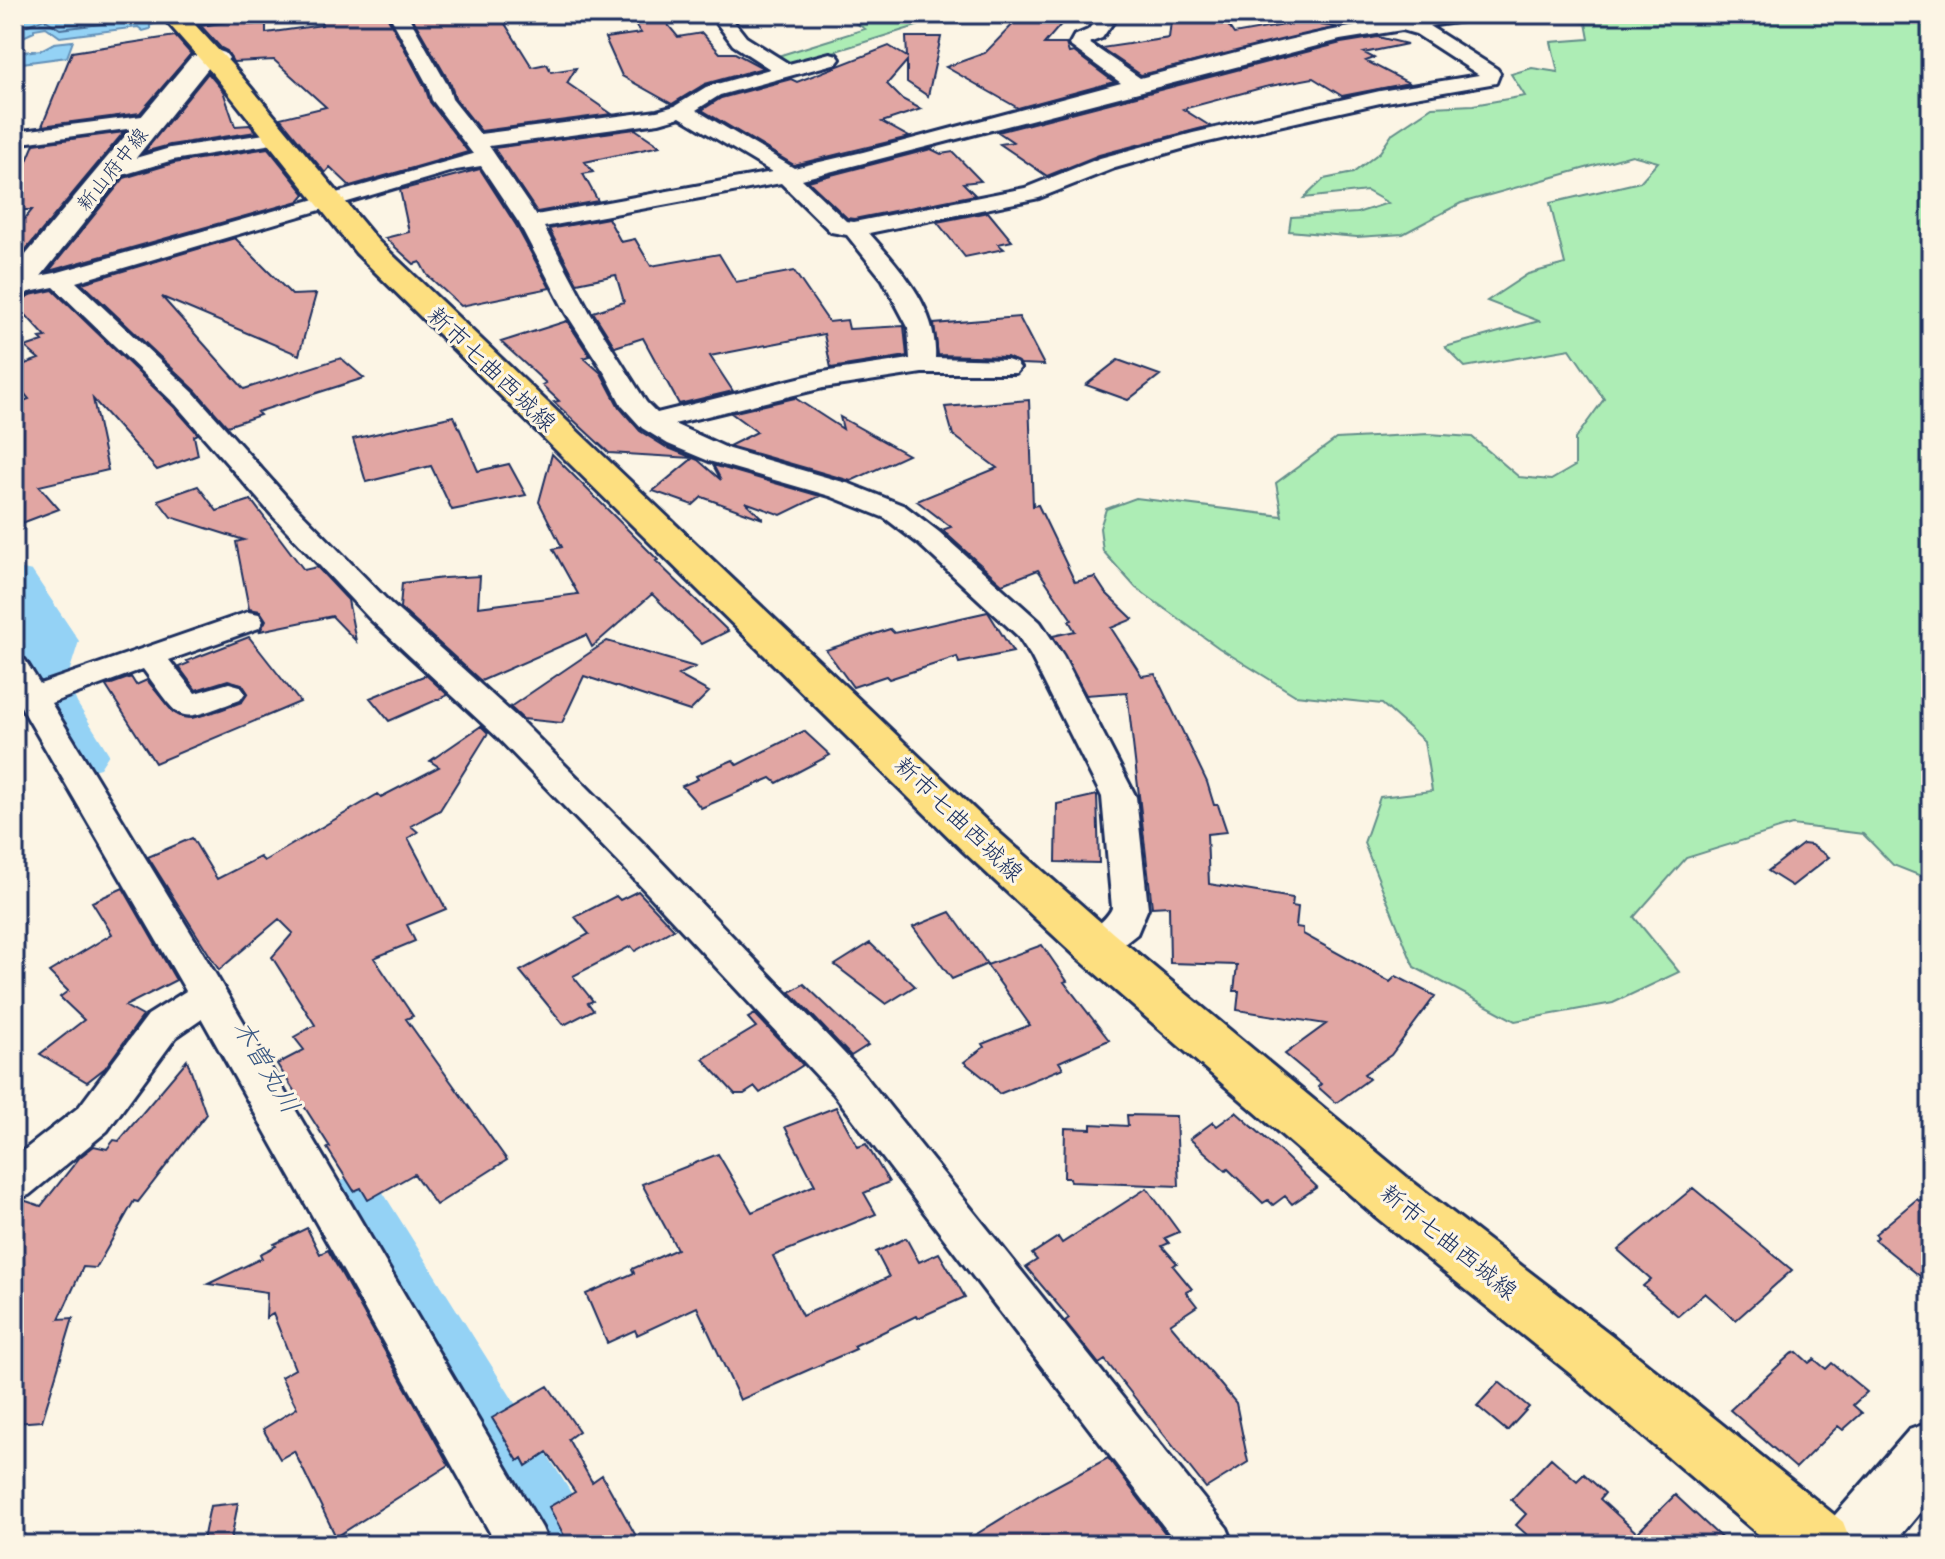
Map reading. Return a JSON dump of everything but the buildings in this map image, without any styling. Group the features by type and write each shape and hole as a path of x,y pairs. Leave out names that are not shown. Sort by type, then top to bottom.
{"main road":[{"name":"新市七曲西城線","path":"174,16 216,58 326,201 367,247 979,840 1096,946 1395,1200 1593,1356 1820,1545"},
{"name":"新山府中線","path":"14,288 200,62 216,58"},
{"path":"1852,1545 1931,1451"}],"street":[{"path":"174,16 222,14"},
{"path":"398,14 438,86 442,100 481,150 530,223 578,313 619,375 635,406 651,422 678,438 719,455 840,490 895,512 929,538 1029,629 1047,656 1119,797 1130,908 1124,924 1096,946"},
{"path":"719,14 725,28 743,44 788,72"},
{"path":"1110,14 1095,34 1081,40 1079,45 1137,85"},
{"path":"530,223 867,158 1340,34 1470,14"},
{"path":"682,110 786,171 786,176 839,227 854,229 1031,193 1108,163 1193,139 1380,97 1489,79 1490,73 1423,30 1402,24"},
{"path":"14,288 59,279 453,164 481,150 570,126 629,122 682,110 713,91 830,59"},
{"path":"14,138 150,121"},
{"path":"109,173 170,154 278,138"},
{"path":"854,229 914,308 925,351 922,365"},
{"path":"59,279 185,399 282,509 380,611 509,729 636,858 848,1083 1209,1545"},
{"path":"651,422 823,380 922,365 1007,368"},
{"path":"248,621 149,655 23,683 208,996 524,1545"},
{"path":"149,655 188,707 229,693"},
{"path":"14,1182 93,1119 162,1026 208,996"}],"green space":[{"path":"842,14 955,14 788,66 775,59 865,29"},
{"path":"1534,14 1931,14 1931,880 1893,865 1863,834 1792,825 1686,858 1634,917 1679,972 1613,1003 1515,1021 1414,967 1364,843 1380,797 1432,791 1424,741 1382,704 1295,695 1219,648 1136,588 1103,551 1100,528 1106,509 1136,498 1282,516 1276,483 1336,439 1429,434 1472,437 1519,477 1551,480 1575,466 1575,439 1604,399 1570,349 1465,367 1445,347 1539,321 1487,301 1528,274 1565,264 1550,203 1640,182 1658,162 1632,155 1461,203 1403,234 1357,237 1289,231 1291,217 1357,213 1388,203 1367,191 1304,198 1324,179 1353,173 1380,152 1393,133 1432,107 1473,105 1525,96 1511,74 1532,68 1558,72 1551,42 1589,39 1586,23"}],"water":[{"path":"14,14 150,14 159,23 143,31 138,27 60,37 46,27 34,29 34,32 14,41"},
{"path":"73,41 67,57 14,64 14,53 41,50 54,43"}],"waterway":[{"name":"木曽丸川","path":"14,582 52,641 40,679 49,703 80,754"},
{"name":"木曽丸川","path":"353,1208 555,1545"}]}
